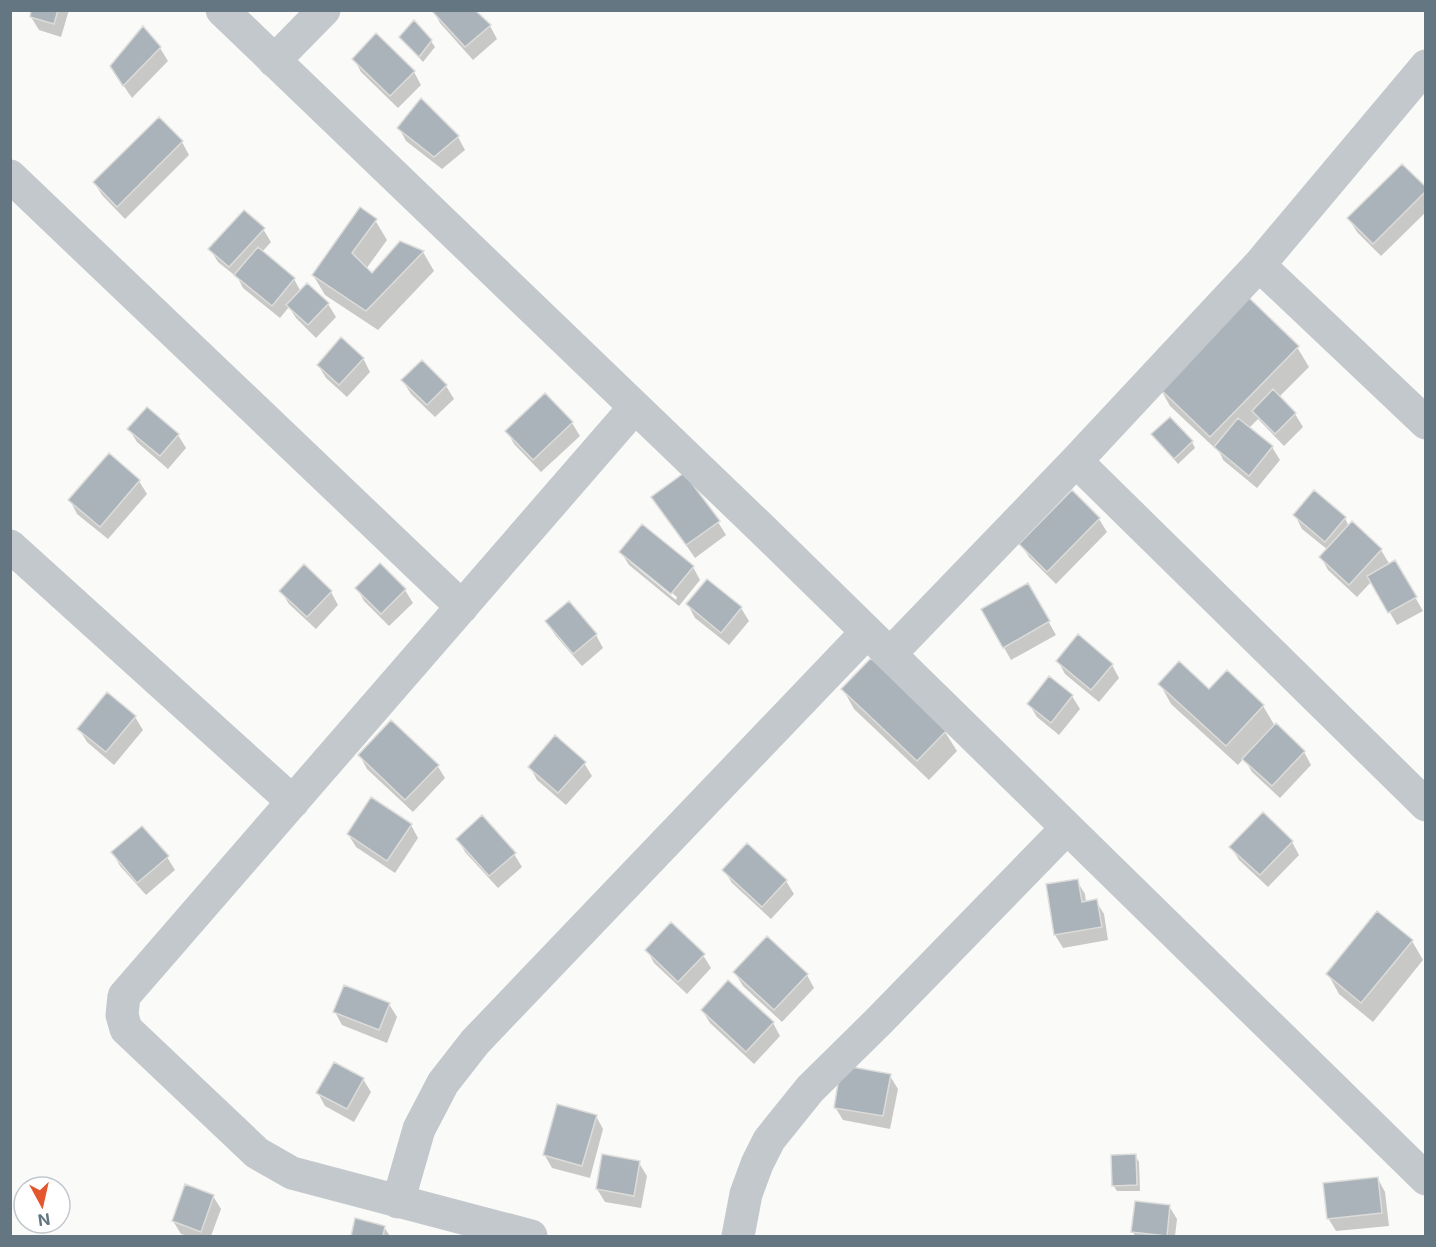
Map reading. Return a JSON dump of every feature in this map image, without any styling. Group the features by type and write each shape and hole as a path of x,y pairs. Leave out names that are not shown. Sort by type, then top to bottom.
{"street":[{"path":"222,10 878,643 1425,1179"},
{"path":"274,61 324,10"},
{"path":"398,1202 418,1129 443,1083 474,1042 878,643 1076,461 1259,265 1425,66"},
{"path":"10,176 462,607"},
{"path":"1259,265 1425,423"},
{"path":"531,1236 292,1173 257,1154 126,1029 122,1015 124,996 635,407"},
{"path":"1076,461 1425,805"},
{"path":"10,546 292,802"},
{"path":"738,1236 746,1194 757,1164 769,1140 803,1097 1067,828"}],"building":[{"path":"31,10 58,10 54,24 30,17"},
{"path":"431,10 475,10 491,25 465,47"},
{"path":"414,20 432,40 419,57 399,37"},
{"path":"143,26 161,47 123,86 110,66"},
{"path":"376,33 415,71 390,96 352,59"},
{"path":"421,98 459,136 434,157 397,128"},
{"path":"159,117 183,141 117,207 93,182"},
{"path":"1402,164 1426,187 1426,191 1373,244 1347,218"},
{"path":"360,207 377,219 352,253 372,273 400,241 424,251 366,311 312,275"},
{"path":"244,210 265,228 229,267 208,249"},
{"path":"258,247 295,278 272,306 234,275"},
{"path":"307,283 329,303 308,325 286,305"},
{"path":"1246,295 1299,346 1210,437 1157,386"},
{"path":"341,337 364,358 339,385 317,365"},
{"path":"422,360 447,385 427,405 401,380"},
{"path":"1273,389 1296,413 1275,434 1252,411"},
{"path":"545,393 573,422 533,460 505,431"},
{"path":"147,407 179,434 160,456 127,429"},
{"path":"1170,417 1193,441 1174,459 1151,434"},
{"path":"1238,418 1273,446 1249,476 1214,447"},
{"path":"109,453 140,480 100,527 68,500"},
{"path":"684,473 720,521 686,545 651,497"},
{"path":"1072,490 1100,518 1047,572 1019,544"},
{"path":"1314,490 1346,517 1325,542 1293,515"},
{"path":"1352,521 1382,549 1349,585 1319,557"},
{"path":"642,524 694,566 671,594 619,552"},
{"path":"1395,560 1417,597 1388,613 1367,576"},
{"path":"380,563 406,589 381,614 355,588"},
{"path":"304,564 332,591 307,617 279,591"},
{"path":"707,579 742,607 721,633 686,604"},
{"path":"1028,583 1050,621 1003,648 981,609"},
{"path":"569,601 597,634 573,654 545,621"},
{"path":"1078,634 1113,664 1091,690 1056,661"},
{"path":"871,658 946,731 917,761 841,689"},
{"path":"1179,661 1209,689 1227,670 1264,705 1226,746 1158,684"},
{"path":"1049,676 1073,695 1051,723 1027,704"},
{"path":"107,692 136,716 106,752 77,729"},
{"path":"391,720 439,765 405,800 358,755"},
{"path":"1276,723 1305,751 1272,786 1242,759"},
{"path":"555,735 586,762 558,793 528,767"},
{"path":"371,797 412,824 387,861 347,834"},
{"path":"1263,812 1293,841 1260,875 1229,847"},
{"path":"482,815 516,853 489,876 456,839"},
{"path":"142,826 169,856 137,883 111,852"},
{"path":"747,843 787,880 762,907 722,870"},
{"path":"1078,879 1082,902 1097,899 1102,927 1054,935 1046,884"},
{"path":"1377,911 1413,940 1361,1003 1326,974"},
{"path":"671,922 705,954 678,982 645,950"},
{"path":"767,936 808,974 774,1010 733,972"},
{"path":"728,980 774,1022 746,1052 701,1010"},
{"path":"344,985 390,1003 379,1030 333,1012"},
{"path":"334,1062 364,1078 347,1109 316,1093"},
{"path":"841,1065 891,1074 883,1116 834,1108"},
{"path":"557,1104 597,1115 582,1166 543,1155"},
{"path":"602,1154 640,1161 634,1196 596,1189"},
{"path":"1136,1154 1137,1185 1112,1186 1111,1155"},
{"path":"1378,1177 1382,1213 1327,1219 1323,1183"},
{"path":"185,1184 214,1195 201,1232 172,1221"},
{"path":"1135,1201 1170,1205 1167,1236 1131,1232"},
{"path":"355,1218 385,1226 383,1236 351,1236"}]}
